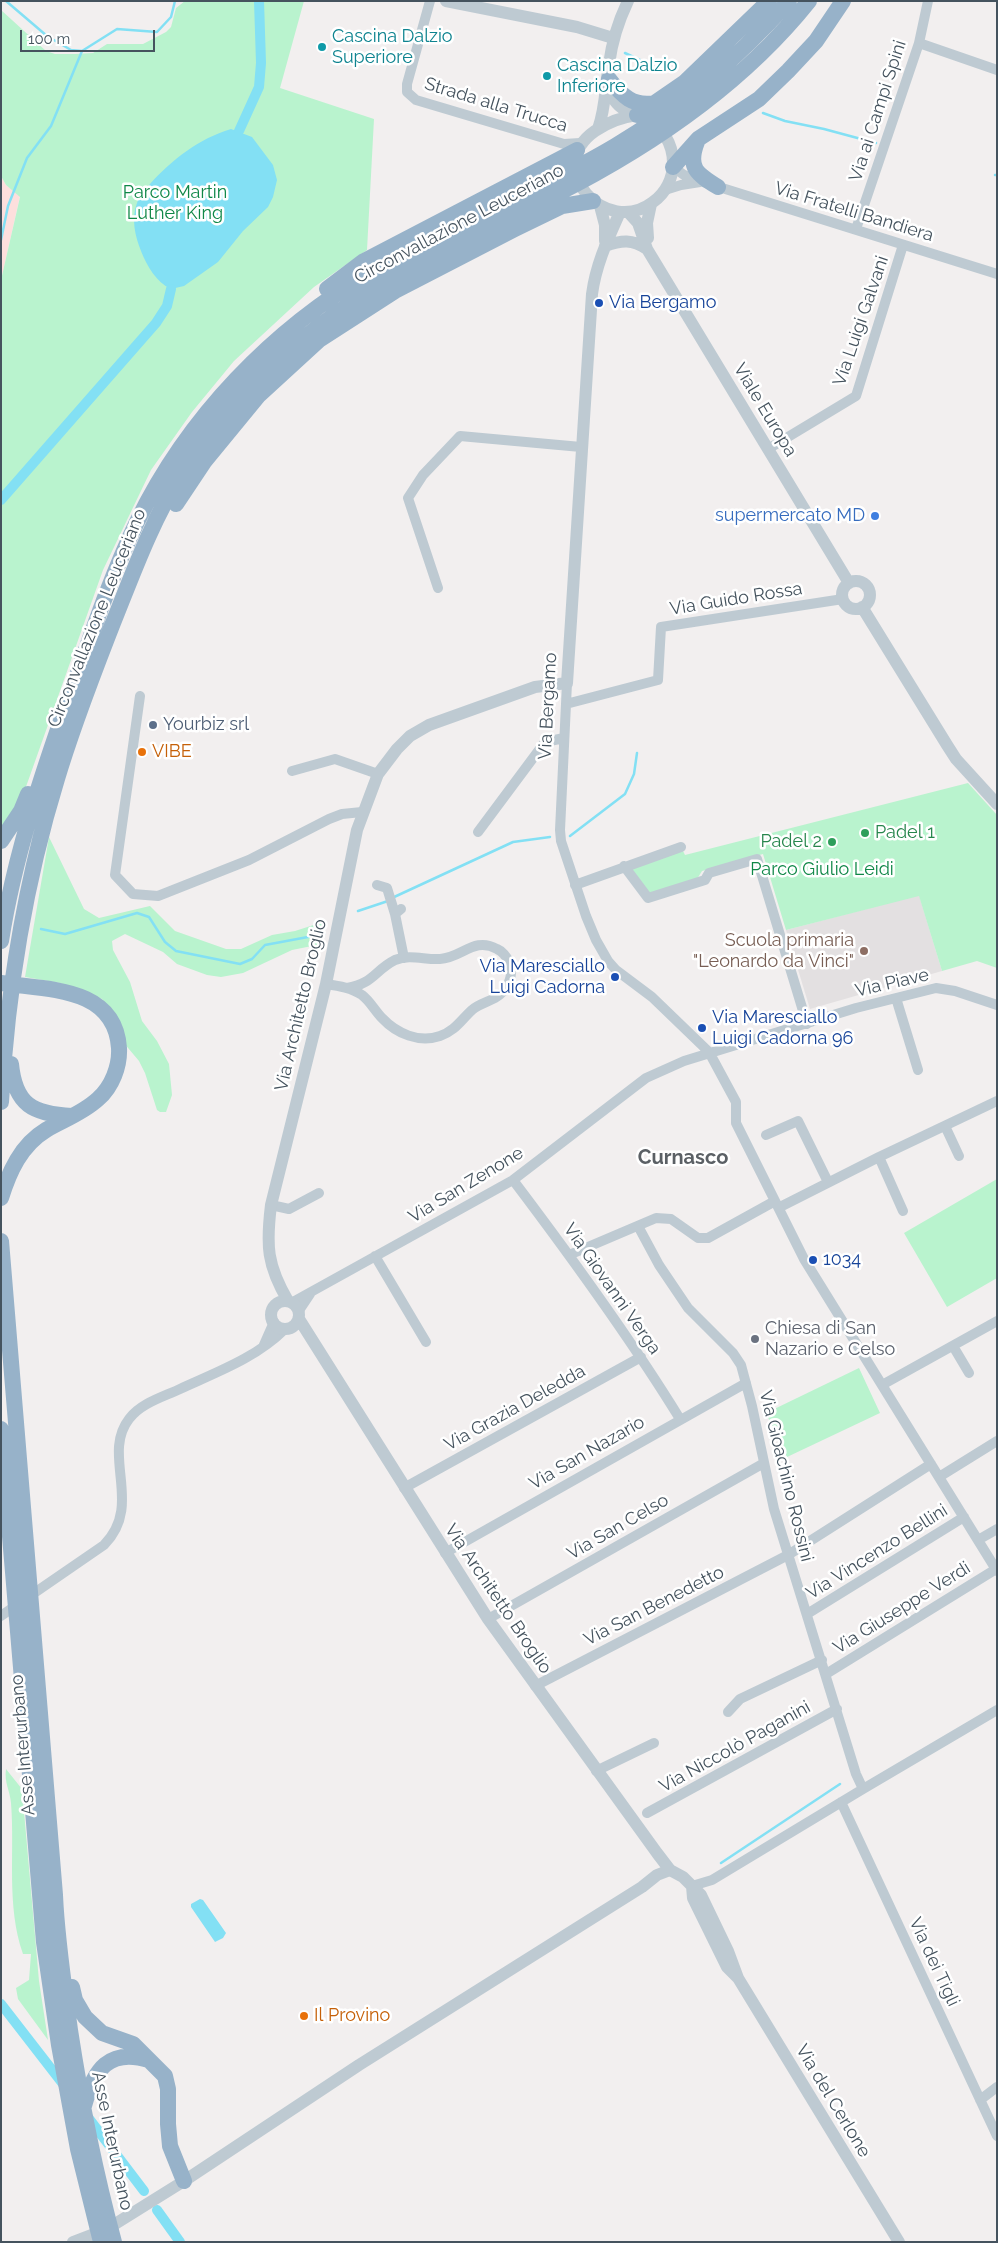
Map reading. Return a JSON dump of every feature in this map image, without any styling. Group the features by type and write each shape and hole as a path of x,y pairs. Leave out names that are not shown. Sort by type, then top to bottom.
{"highway":[{"path":"666,113 685,82 769,1"},
{"name":"Circonvallazione Leuceriano","path":"44,767 112,582 138,521 158,484 203,418 232,383 274,342 317,307 374,270 556,186 624,158 666,113 722,70 760,34 789,1"},
{"name":"Circonvallazione Leuceriano","path":"666,113 743,71 782,33 809,1"},
{"path":"673,167 698,139 759,98 777,82 816,41 843,1"},
{"path":"609,72 626,99 666,113"},
{"path":"637,115 666,113"},
{"path":"698,139 692,156 694,167 704,178 718,187"},
{"path":"232,383 246,359 312,299 364,261 579,147"},
{"name":"Circonvallazione Leuceriano","path":"7,1029 28,897 57,778 136,566 164,506 198,451 243,394 301,340 381,284 556,186"},
{"path":"136,566 152,548 171,511 204,462 259,395 320,340 395,291 507,233 562,206 596,203"},
{"path":"1,841 21,811 35,777 44,767"},
{"path":"1,941 26,828 44,767"},
{"path":"1,983 70,993 91,1000 104,1010 115,1031 119,1054 116,1071 109,1086 100,1098 74,1116 31,1140 14,1164 1,1198"},
{"path":"1,1102 7,1029"},
{"path":"7,1029 11,1071 18,1094 33,1109 42,1113 74,1116"},
{"name":"Asse Interurbano","path":"1,1240 30,1585 50,1941 83,2112 102,2199 114,2242"},
{"name":"Asse Interurbano","path":"1,1429 14,1594 9,1615 50,1941 64,2074 78,2149 101,2242"},
{"path":"50,1941 70,1979 74,2000 84,2017 102,2033 133,2044 158,2067 167,2082 170,2146 184,2182"},
{"path":"83,2112 92,2082 104,2066 116,2057 133,2055 149,2060"}],"street":[{"name":"Strada alla Trucca","path":"430,1 407,84 407,92 416,100 579,147"},
{"path":"446,1 577,27 613,38"},
{"path":"598,129 605,108 613,38 628,1"},
{"name":"Via ai Campi Spini","path":"856,229 919,43 928,1"},
{"path":"919,43 997,70"},
{"path":"609,72 612,94 618,105 652,122 666,137 672,153 673,167 665,190 651,204 624,212 596,203 585,193 577,178 575,161 579,147 598,129 617,120 637,115"},
{"name":"Via Fratelli Bandiera","path":"673,167 684,175 718,187 997,274"},
{"name":"Via Fratelli Bandiera","path":"665,190 681,185 703,182"},
{"name":"Via Bergamo","path":"596,203 604,225 605,246"},
{"name":"Viale Europa","path":"649,252 647,223 651,204"},
{"name":"Via Bergamo","path":"575,885 561,841 560,807 580,447 595,275 605,246 624,212"},
{"name":"Viale Europa","path":"624,212 638,223 649,252 849,583"},
{"path":"605,246 620,240 631,241 649,252"},
{"name":"Via Luigi Galvani","path":"768,449 856,396 904,245"},
{"path":"438,588 408,498 423,476 460,436 580,447"},
{"path":"853,581 862,582 868,589 869,597 862,607 849,607 843,599 843,590 849,583 853,581"},
{"name":"Via Guido Rossa","path":"566,704 658,680 661,627 843,599"},
{"path":"862,607 947,745 997,804"},
{"name":"Via Architetto Broglio","path":"567,683 535,687 429,726 410,736 397,748 378,774 362,812 357,830 326,984 271,1205 268,1243 275,1279 290,1314 310,1340 488,1619 596,1771 670,1870 683,1877 692,1886"},
{"path":"140,696 116,874 134,894 158,896 249,860 335,816 362,812"},
{"path":"478,832 545,742 564,738"},
{"path":"292,772 335,759 378,774"},
{"path":"681,846 575,885 596,940 608,962 616,970 652,998 709,1052 736,1102 736,1123 804,1259 996,1570"},
{"path":"624,866 648,898 705,880 709,873 757,859 807,1024"},
{"path":"377,886 387,888 394,905 404,958"},
{"path":"326,984 347,988 364,996 381,1017 398,1031 419,1038 430,1038 450,1032 480,1005 502,994 512,974 510,962 502,951 482,944 472,946 453,956 442,959 404,958 385,967 366,983 347,988"},
{"name":"Via Piave","path":"709,1052 936,988 956,991 997,1005"},
{"path":"896,998 918,1070"},
{"name":"Via San Zenone","path":"9,1615 104,1545 111,1537 121,1517 123,1506 119,1450 121,1435 128,1420 144,1405 234,1364 262,1348 310,1293 513,1180 646,1078 709,1052"},
{"path":"569,1255 656,1218 671,1219 698,1238 708,1238 997,1101"},
{"path":"766,1135 798,1121 828,1182"},
{"path":"945,1126 960,1156"},
{"path":"879,1157 903,1211"},
{"name":"Via Giovanni Verga","path":"513,1180 641,1357 680,1419"},
{"path":"271,1205 289,1209 319,1192"},
{"name":"Via Gioachino Rossini","path":"638,1226 660,1265 688,1308 732,1353 741,1365 774,1508 862,1789"},
{"path":"375,1256 426,1342"},
{"path":"262,1348 274,1322 272,1314 290,1314"},
{"path":"882,1386 997,1322"},
{"path":"953,1346 969,1373"},
{"name":"Via Grazia Deledda","path":"404,1488 641,1357"},
{"name":"Via San Nazario","path":"445,1553 746,1383"},
{"path":"939,1477 997,1441"},
{"name":"Via San Celso","path":"488,1619 764,1463"},
{"name":"Via San Benedetto","path":"535,1686 788,1555 931,1464"},
{"name":"Via Vincenzo Bellini","path":"807,1614 964,1517"},
{"path":"978,1540 997,1529"},
{"name":"Via Giuseppe Verdi","path":"826,1674 996,1570"},
{"path":"728,1712 740,1699 822,1660"},
{"name":"Via Niccolò Paganini","path":"647,1813 837,1709"},
{"path":"692,1886 705,1883 719,1875 997,1710"},
{"path":"596,1771 654,1743"},
{"name":"Via dei Tigli","path":"841,1802 997,2136"},
{"path":"73,2242 107,2229 184,2182 351,2070 642,1887 657,1875 670,1870"},
{"name":"Via del Cerlone","path":"692,1886 701,1896 719,1930 738,1978 899,2242"},
{"path":"980,2100 997,2087"}],"shaded area":[{"path":"1,176 6,185 20,196 1,280"},
{"name":"Scuola primaria \"Leonardo da Vinci\"","path":"919,895 942,971 810,1009 786,930"}],"green space":[{"name":"Parco Martin Luther King","path":"185,1 304,1 280,88 374,119 367,250 314,287 234,361 192,412 151,470 103,570 22,798 1,831 1,280 20,197 6,185 1,176 1,10 46,51 55,54 75,54 93,53 107,44 143,44 166,32 171,27 176,8"},
{"name":"Parco Giulio Leidi","path":"968,783 997,815 997,968 977,961 942,971 919,896 786,930 763,854 702,871 697,879 650,894 630,869 683,851 685,855"},
{"path":"49,837 84,909 99,918 150,906 175,931 226,949 241,949 272,935 295,931 326,921 317,945 292,950 243,973 221,977 207,975 177,964 163,952 125,934 112,941 113,950 130,982 142,1021 157,1041 169,1064 172,1095 166,1112 157,1110 145,1073 139,1061 123,1042 109,1008 102,999 60,983 25,977"},
{"path":"997,1179 997,1278 947,1307 904,1233"},
{"path":"859,1368 880,1413 787,1457 766,1413"},
{"path":"6,1769 22,1789 39,1981 48,2040 18,1999 16,1988 29,1980 31,1954 23,1954 15,1917 12,1879 11,1803"}],"water":[{"path":"231,129 252,137 273,165 277,180 273,197 268,207 243,231 218,262 184,286 171,289 153,273 141,251 134,227 137,203 150,184 177,158 208,138"},
{"path":"200,1899 203,1900 226,1933 223,1938 215,1942 191,1907 191,1904"}],"waterway":[{"path":"6,1 47,36 71,50 82,51 117,29 157,32 171,17 175,1"},
{"path":"239,131 259,87 261,63 259,1"},
{"path":"1,240 8,206 27,158 51,126 82,51"},
{"path":"625,53 665,72"},
{"path":"763,113 785,121 876,143"},
{"path":"1,500 156,323 167,306 171,289"},
{"path":"570,836 625,794 634,774 637,753"},
{"path":"392,898 513,842 550,837"},
{"path":"358,911 388,901"},
{"path":"41,929 65,934 137,913 149,917 165,942 176,951 240,964 252,959 265,945 324,934"},
{"path":"721,1863 840,1784"},
{"path":"1,2004 63,2084"},
{"path":"87,2116 144,2191"},
{"path":"157,2210 180,2242"}],"place":[{"name":"Cascina Dalzio Superiore","path":"322,47"},
{"name":"Cascina Dalzio Inferiore","path":"547,76"},
{"name":"Via Bergamo","path":"599,303"},
{"name":"supermercato MD","path":"875,516"},
{"name":"Yourbiz srl","path":"153,725"},
{"name":"VIBE","path":"142,752"},
{"name":"Padel 1","path":"865,833"},
{"name":"Padel 2","path":"832,842"},
{"name":"Scuola primaria \"Leonardo da Vinci\"","path":"864,951"},
{"name":"Via Maresciallo Luigi Cadorna","path":"615,977"},
{"name":"Via Maresciallo Luigi Cadorna 96","path":"702,1028"},
{"name":"1034","path":"813,1260"},
{"name":"Chiesa di San Nazario e Celso","path":"755,1339"},
{"name":"Il Provino","path":"304,2016"}],"district":[{"name":"Curnasco","path":"683,1158"}]}
